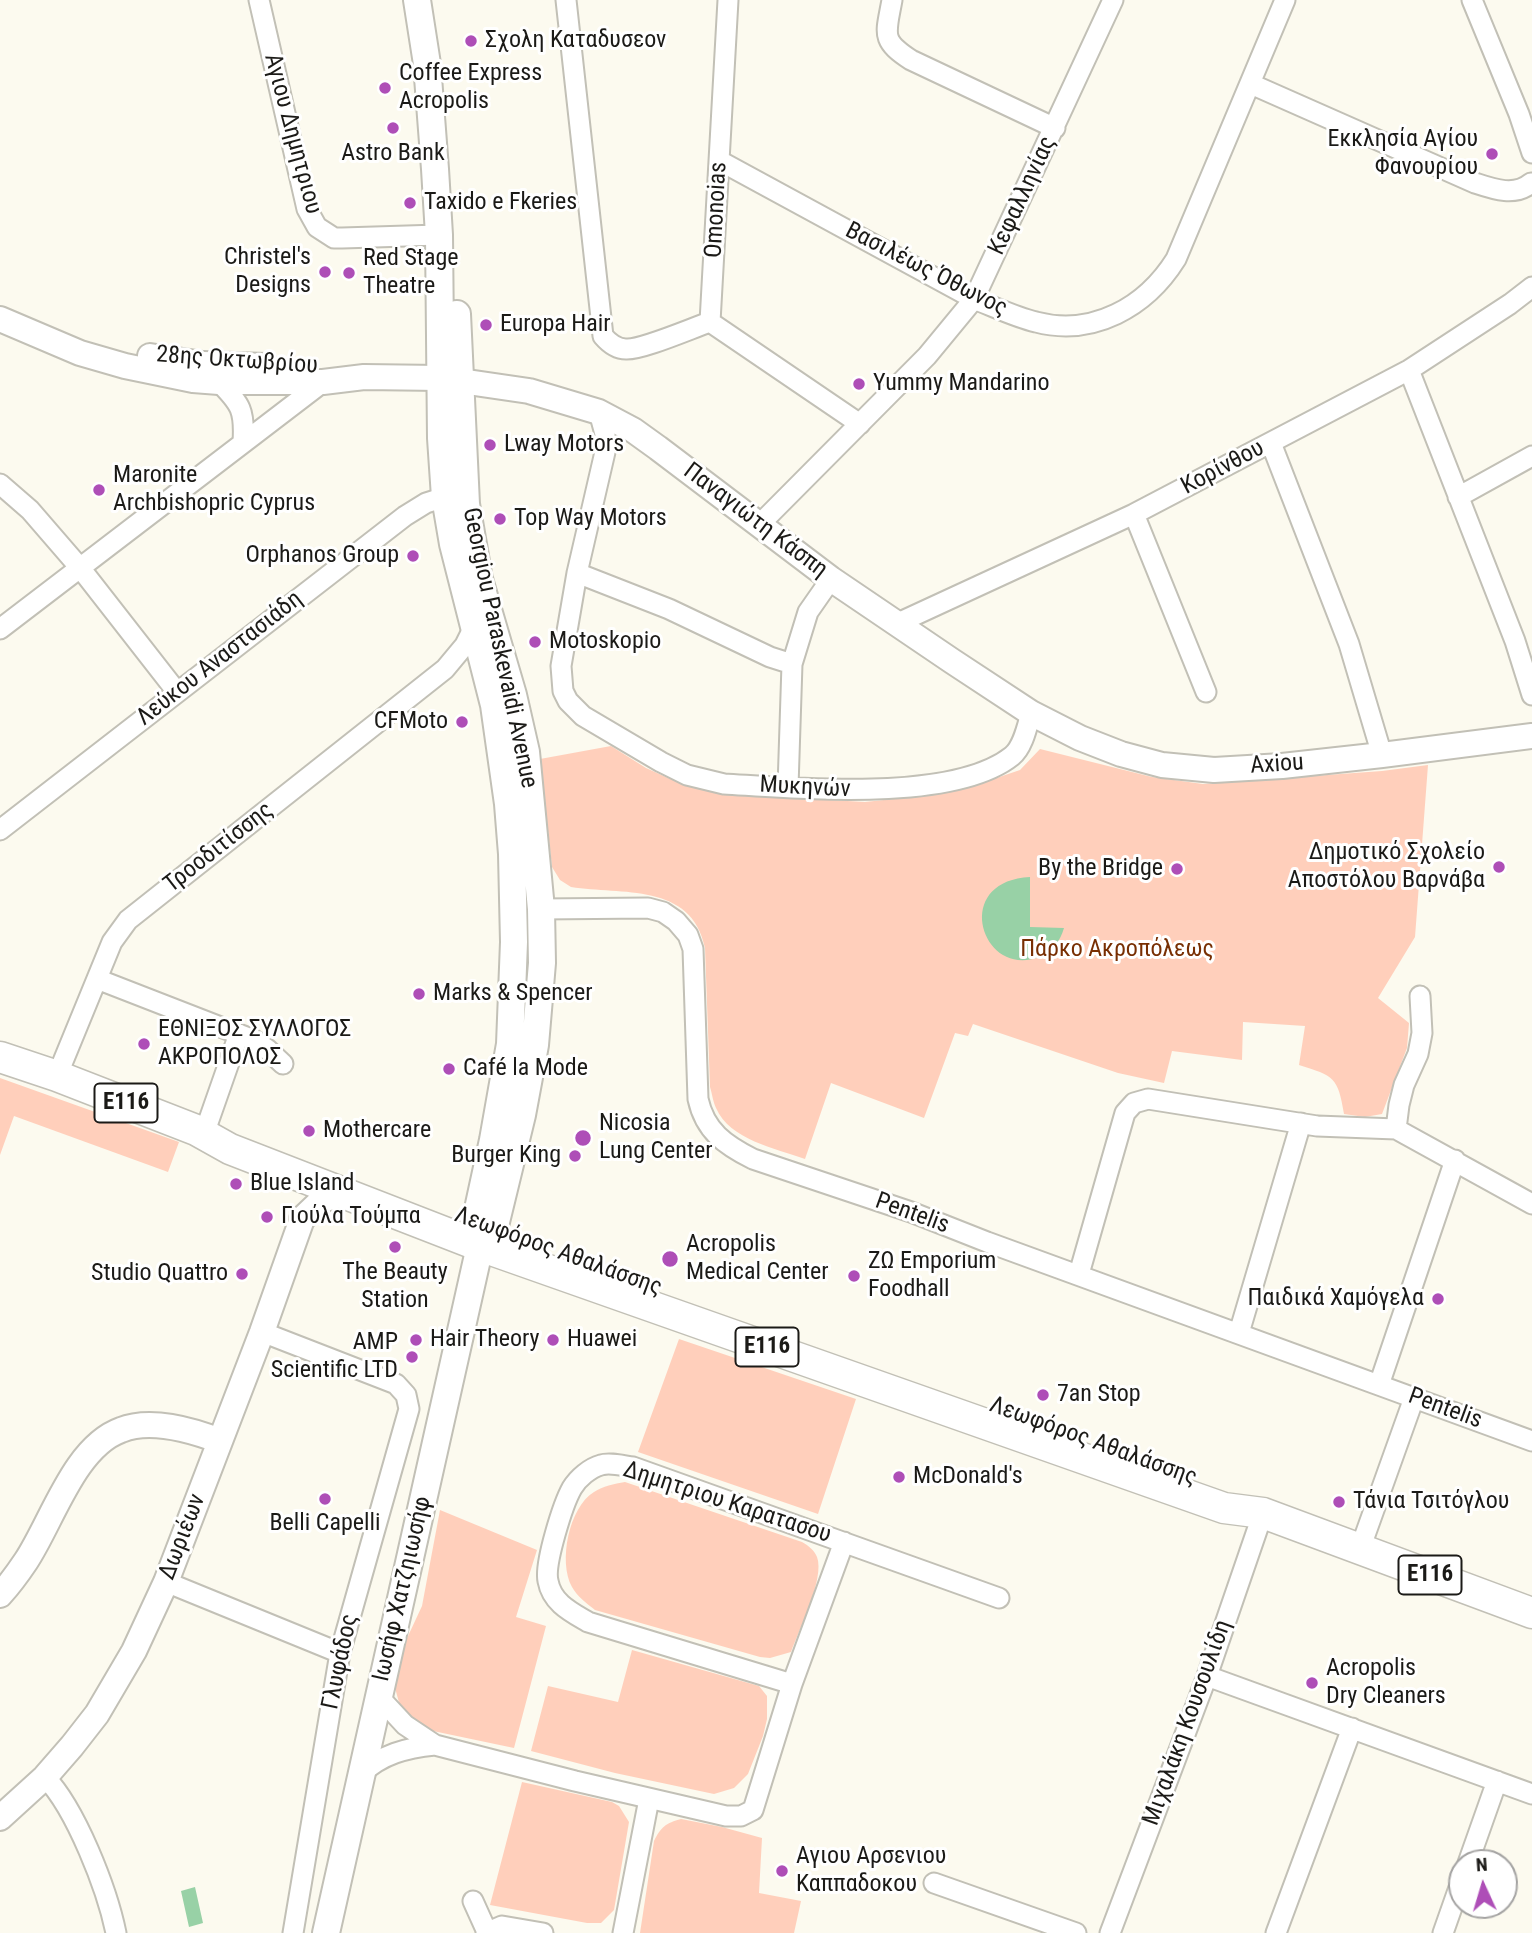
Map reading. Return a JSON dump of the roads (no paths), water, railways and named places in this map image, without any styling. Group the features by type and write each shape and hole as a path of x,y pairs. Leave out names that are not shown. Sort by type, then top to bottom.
{"main road":[{"path":"417,0 431,109 449,379"},
{"path":"432,0 442,61 451,167 449,379"},
{"name":"Georgiou Paraskevaidi Avenue","path":"449,379 445,497 453,544 487,676 508,804 512,854 510,1044 493,1140 483,1233"},
{"name":"Georgiou Paraskevaidi Avenue","path":"449,379 479,579 513,695 526,752 541,909 542,963 535,1045 522,1115 483,1233"},
{"name":"Λεωφόρος Αθαλάσσης","path":"0,1057 57,1076 204,1134 230,1149 347,1193 483,1233"},
{"name":"Λεωφόρος Αθαλάσσης","path":"204,1134 221,1134 246,1141 1091,1463 1224,1508 1264,1513 1532,1613"},
{"name":"Ιωσήφ Χατζηιωσήφ","path":"326,1933 483,1233"}],"street":[{"name":"Αγιου Δημητριου","path":"259,0 297,170 307,209 317,227 334,238 342,239 439,235"},
{"path":"566,0 600,328 608,343 617,348 634,348 710,322 860,424"},
{"name":"Omonoias","path":"710,322 728,0"},
{"path":"892,0 887,33 895,50 1055,128"},
{"name":"Κεφαλληνίας","path":"760,525 927,356 974,299 1113,0"},
{"name":"Βασιλέως Όθωνος","path":"720,161 974,299 1037,323 1066,326 1102,320 1123,312 1144,297 1168,271 1181,248 1285,0"},
{"path":"1472,0 1519,114 1532,153"},
{"path":"1251,83 1475,183 1511,191 1521,190 1532,183"},
{"name":"Κορίνθου","path":"898,623 1134,514 1409,370 1532,287"},
{"name":"28ης Οκτωβρίου","path":"0,319 27,328 51,341 125,366 166,376 219,382 323,382 364,377 449,379"},
{"name":"28ης Οκτωβρίου","path":"27,328 56,332 139,354 203,364 325,368 364,377"},
{"path":"1409,370 1458,496 1523,636 1532,695"},
{"name":"Παναγιώτη Κάσπη","path":"449,379 540,393 598,412 633,430 831,579 1031,713"},
{"path":"219,382 240,404 244,422 243,442"},
{"path":"0,629 323,382"},
{"path":"598,412 605,434 605,452 577,573 670,609 758,651 792,664"},
{"path":"1271,443 1349,644 1382,755"},
{"path":"1458,496 1532,456"},
{"path":"0,484 30,510 81,569 177,692"},
{"name":"Λεύκου Αναστασιάδη","path":"0,830 405,516 426,503 445,497"},
{"path":"1134,514 1206,692"},
{"name":"Μυκηνών","path":"577,573 560,680 568,701 583,716 687,775 724,784 866,791 961,778 992,768 1013,755 1023,738 1031,713"},
{"path":"788,787 792,664 808,612 831,579"},
{"name":"Τροοδιτίσσης","path":"57,1076 118,932 137,912 445,669 465,645 473,629"},
{"path":"445,669 471,667 487,676"},
{"name":"Axiou","path":"1031,713 1080,738 1121,754 1185,768 1214,770 1282,766 1532,736"},
{"name":"Pentelis","path":"541,909 603,906 648,908 663,912 676,921 688,935 694,961 698,1099 708,1126 738,1152 911,1212 1532,1441"},
{"path":"97,979 261,1044 283,1065"},
{"path":"1396,1129 1404,1085 1418,1054 1422,1033 1420,996"},
{"path":"204,1134 239,1034"},
{"path":"1079,1274 1125,1113 1134,1103 1147,1099 1317,1126 1396,1129 1530,1199"},
{"path":"1239,1333 1301,1123"},
{"path":"1379,1385 1455,1160"},
{"path":"279,1168 296,1184 302,1219"},
{"path":"302,1219 322,1200 347,1193"},
{"name":"Δωριέων","path":"0,1818 45,1777 97,1714 134,1651 166,1582 262,1332 302,1219"},
{"name":"Γλυφάδος","path":"262,1332 387,1379 402,1388 406,1395 407,1418 340,1653 293,1933"},
{"path":"1360,1549 1413,1398"},
{"path":"0,1595 26,1561 75,1473 90,1451 107,1436 123,1429 155,1425 220,1441"},
{"name":"Δημητριου Καρατασου","path":"792,1684 588,1622 560,1605 548,1580 550,1555 573,1486 584,1474 602,1464 633,1467 999,1598"},
{"name":"Μιχαλάκη Κουσουλίδη","path":"1110,1933 1207,1676 1264,1513"},
{"path":"379,1697 405,1725 435,1745 649,1799 726,1816 741,1816 753,1810 792,1684 844,1542"},
{"path":"166,1582 340,1653"},
{"path":"1207,1676 1532,1794"},
{"path":"1276,1933 1352,1728"},
{"path":"361,1774 374,1763 392,1754 435,1745"},
{"path":"45,1777 68,1807 76,1824 105,1893 116,1933"},
{"path":"1473,1849 1497,1781"},
{"path":"624,1933 649,1799"},
{"path":"934,1883 1076,1933"},
{"path":"473,1900 486,1933 502,1926 542,1933"}],"place":[{"name":"Σχολη Καταδυσεον","path":"471,41"},
{"name":"Coffee Express Acropolis","path":"385,88"},
{"name":"Astro Bank","path":"393,128"},
{"name":"Εκκλησία Αγίου Φανουρίου","path":"1492,154"},
{"name":"Taxido e Fkeries","path":"410,203"},
{"name":"Christel's Designs","path":"325,272"},
{"name":"Red Stage Theatre","path":"349,273"},
{"name":"Europa Hair","path":"486,325"},
{"name":"Yummy Mandarino","path":"859,384"},
{"name":"Lway Motors","path":"490,445"},
{"name":"Maronite Archbishopric Cyprus","path":"99,490"},
{"name":"Top Way Motors","path":"500,519"},
{"name":"Orphanos Group","path":"413,556"},
{"name":"Motoskopio","path":"535,642"},
{"name":"CFMoto","path":"462,722"},
{"name":"Δημοτικό Σχολείο Αποστόλου Βαρνάβα","path":"1499,867"},
{"name":"By the Bridge","path":"1177,869"},
{"name":"Marks & Spencer","path":"419,994"},
{"name":"ΕΘΝΙΞΟΣ ΣΥΛΛΟΓΟΣ ΑΚΡΟΠΟΛΟΣ","path":"144,1044"},
{"name":"Café la Mode","path":"449,1069"},
{"name":"Mothercare","path":"309,1131"},
{"name":"Nicosia Lung Center","path":"583,1138"},
{"name":"Burger King","path":"575,1156"},
{"name":"Blue Island","path":"236,1184"},
{"name":"Γιούλα Τούμπα","path":"267,1217"},
{"name":"The Beauty Station","path":"395,1247"},
{"name":"Acropolis Medical Center","path":"670,1259"},
{"name":"Studio Quattro","path":"242,1274"},
{"name":"ΖΩ Emporium Foodhall","path":"854,1276"},
{"name":"Παιδικά Χαμόγελα","path":"1438,1299"},
{"name":"Hair Theory","path":"416,1340"},
{"name":"Huawei","path":"553,1340"},
{"name":"AMP Scientific LTD","path":"412,1357"},
{"name":"7an Stop","path":"1043,1395"},
{"name":"McDonald's","path":"899,1477"},
{"name":"Belli Capelli","path":"325,1499"},
{"name":"Τάνια Τσιτόγλου","path":"1339,1502"},
{"name":"Acropolis Dry Cleaners","path":"1312,1683"},
{"name":"Αγιου Αρσενιου Καππαδοκου","path":"782,1871"}],"park label":[{"name":"Πάρκο Ακροπόλεως","path":"1117,950"}]}
